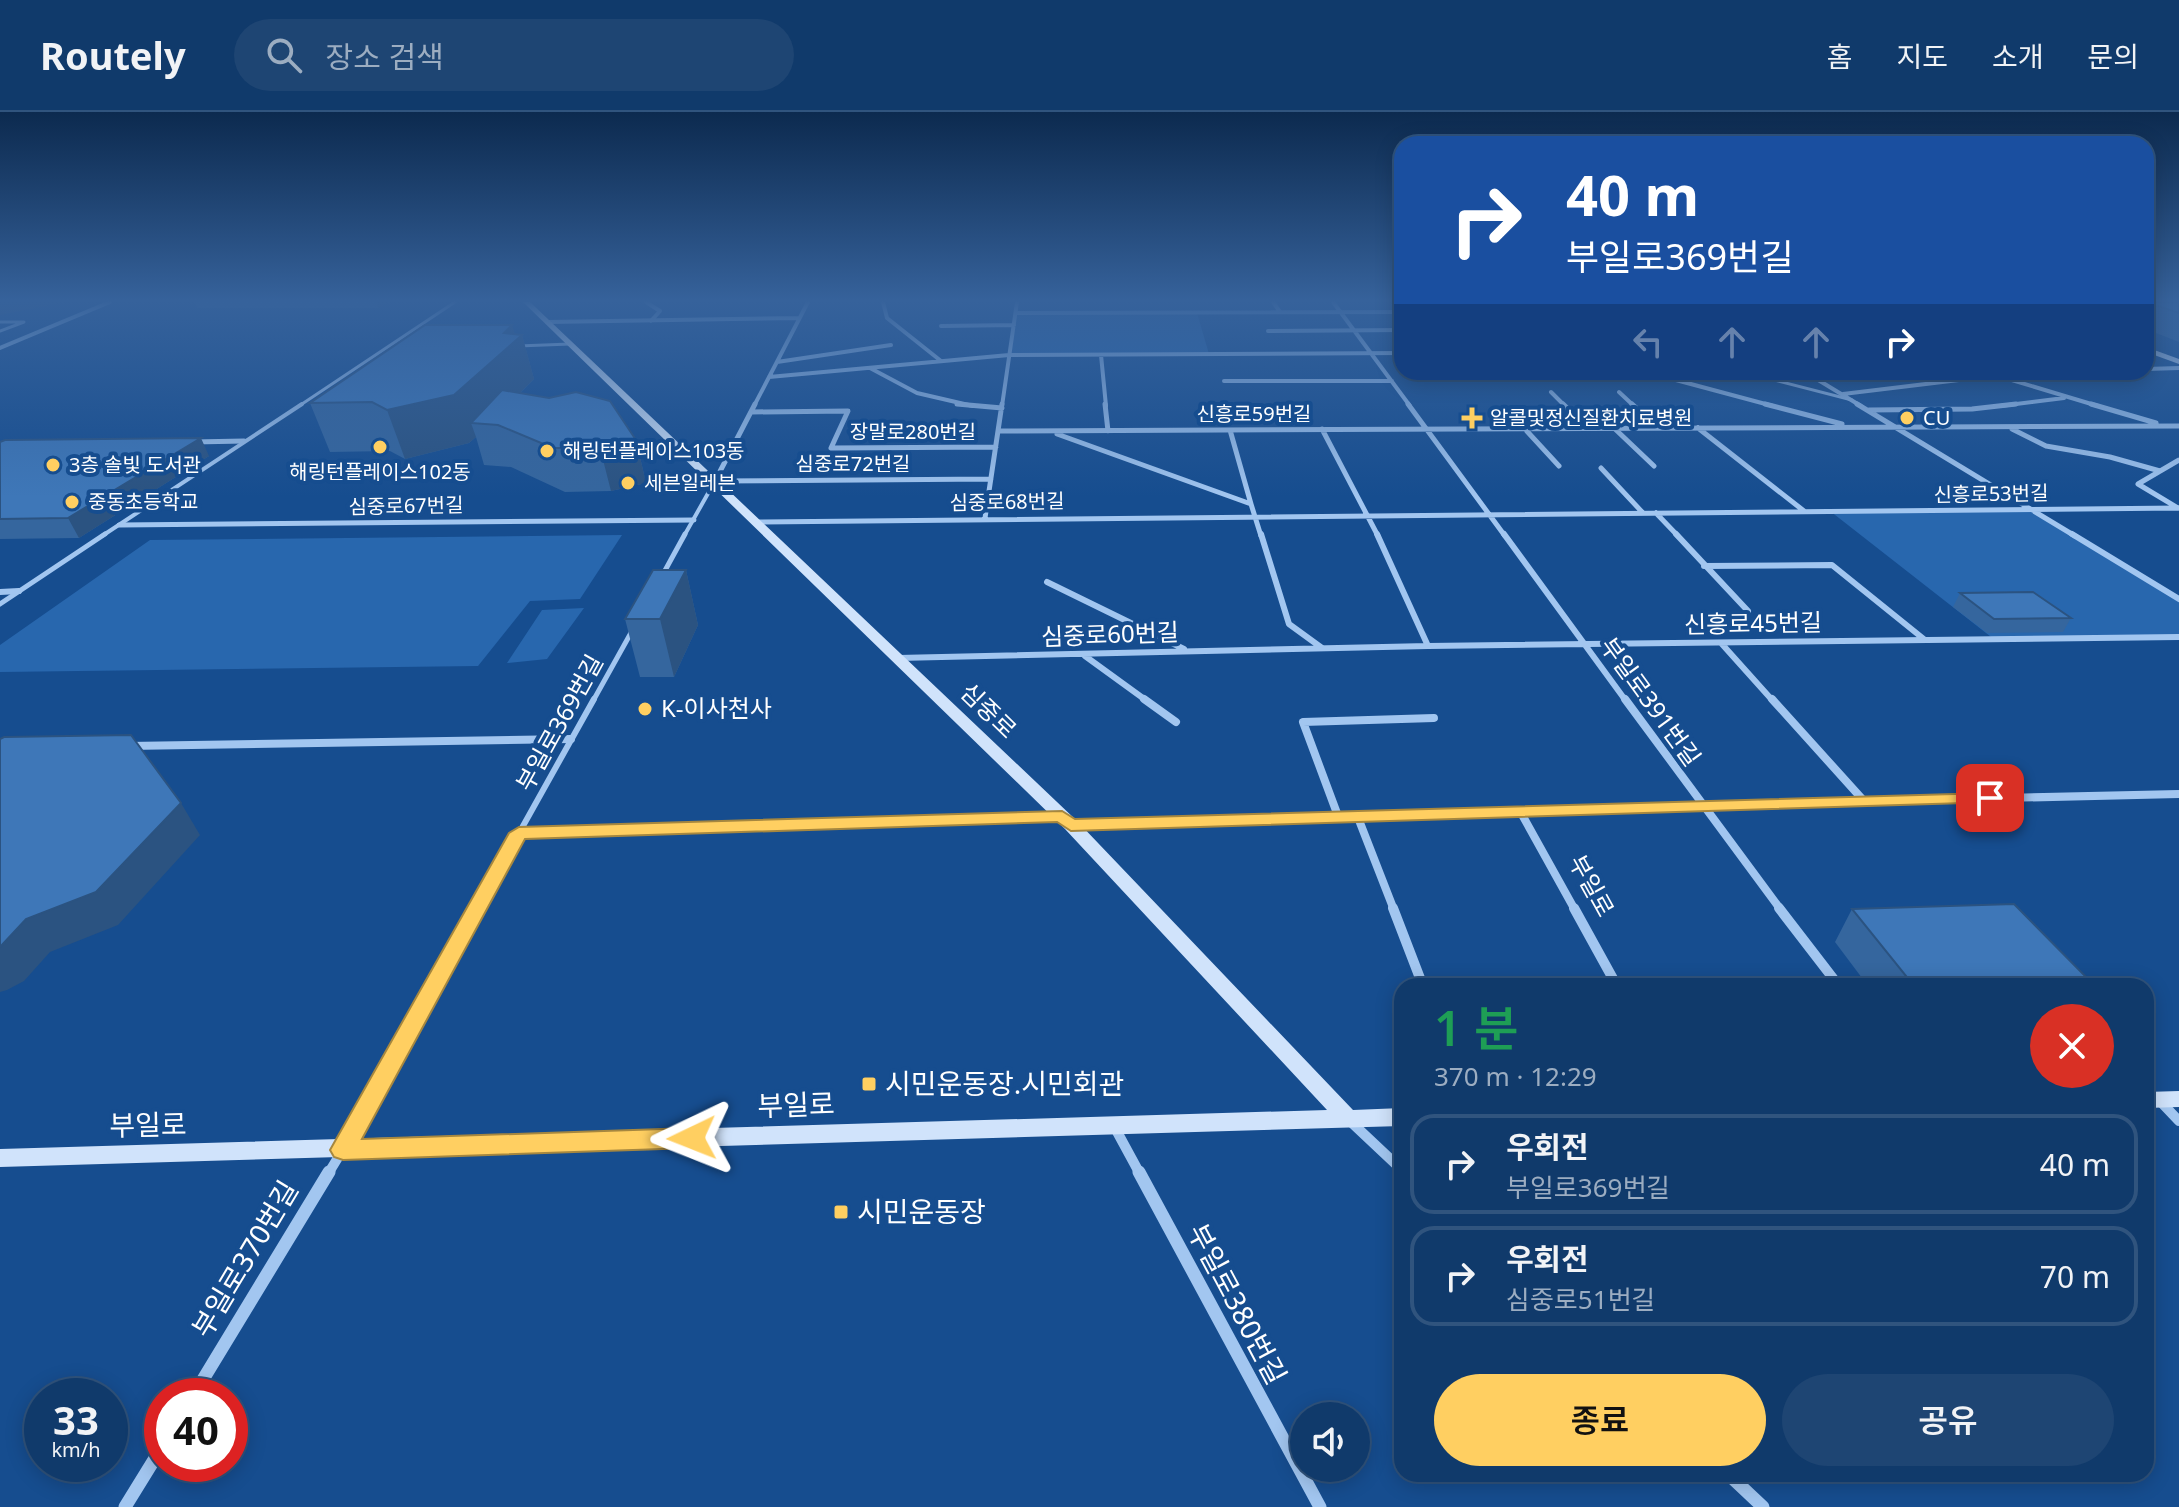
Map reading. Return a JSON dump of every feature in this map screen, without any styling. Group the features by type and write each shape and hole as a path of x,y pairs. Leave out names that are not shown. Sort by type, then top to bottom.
{"street":[{"name":"심중로","path":"594,367 1066,821 1347,1118 1394,1162"},
{"path":"715,481 774,367"},
{"path":"769,377 878,367"},
{"name":"장말로280번길","path":"985,518 1007,367"},
{"path":"1102,367 1108,431"},
{"name":"부일로391번길","path":"1382,367 1492,514 1700,805 1833,978"},
{"name":"장말로280번길","path":"869,368 898,387 950,405 1002,408"},
{"path":"2154,369 2179,368"},
{"name":"신흥로59번길","path":"1676,380 1855,427"},
{"path":"1818,380 2179,599"},
{"path":"1842,394 1955,380"},
{"name":"신흥로59번길","path":"2010,380 2166,426"},
{"path":"1224,381 1392,381"},
{"path":"1551,392 1587,428"},
{"path":"1619,392 1658,428"},
{"path":"1868,410 1972,409 2064,398"},
{"name":"장말로280번길","path":"751,412 848,411 831,448 996,447"},
{"path":"1498,414 1510,428"},
{"name":"신흥로59번길","path":"998,431 2179,426"},
{"name":"신흥로59번길","path":"2008,427 2046,446 2110,457 2160,471"},
{"path":"1524,428 1559,466"},
{"path":"1613,428 1654,466"},
{"path":"1698,428 1804,512"},
{"path":"1322,429 1368,515 1428,646"},
{"path":"1230,430 1289,624 1322,648"},
{"path":"1048,431 1251,504"},
{"path":"183,442 244,441"},
{"path":"2179,460 2138,484 2179,508"},
{"path":"1601,468 1643,513"},
{"name":"심중로72번길","path":"715,481 991,479"},
{"name":"신흥로53번길","path":"1492,514 2179,508"},
{"path":"1656,513 1748,611"},
{"name":"심중로68번길","path":"757,522 1492,514"},
{"name":"심중로67번길","path":"119,525 694,520"},
{"path":"1704,566 1832,565 1925,640"},
{"path":"1047,582 1185,650"},
{"path":"0,592 19,591"},
{"name":"신흥로45번길","path":"1583,644 2179,637"},
{"path":"1721,643 1864,801"},
{"name":"심중로60번길","path":"898,658 1583,644"},
{"path":"1084,655 1176,722"},
{"path":"1338,816 1303,722 1434,718"},
{"path":"111,746 571,739"},
{"path":"1066,821 2179,794"},
{"name":"부일로","path":"1520,811 1613,978"},
{"path":"1357,815 1420,978"},
{"path":"2161,1099 2179,1121"},
{"name":"부일로","path":"0,1158 1394,1117"},
{"name":"부일로380번길","path":"1113,1124 1320,1507"},
{"name":"부일로370번길","path":"204,1378 343,1150"},
{"path":"125,1507 144,1476"},
{"path":"1736,1482 1763,1507"}],"lane":[{"path":"0,604 357,367"},
{"path":"1774,380 1852,400"},
{"path":"655,588 715,481"},
{"name":"부일로369번길","path":"343,1150 633,630"},
{"path":"519,833 1066,821"}],"shaded area":[{"path":"2034,509 2179,599 2179,637 1995,640 1830,511"},
{"path":"622,535 580,599 530,601 478,666 0,672 0,645 150,540"},
{"path":"584,608 547,659 507,663 542,610"}],"building":[{"path":"363,367 486,367 454,395 387,410 372,402 310,403"},
{"path":"502,390 549,398 576,392 610,401 636,440 600,448 553,448 498,425 471,423"},
{"path":"201,438 68,518 0,519 0,442"},
{"path":"653,570 686,570 660,619 625,619"},
{"path":"2033,592 2071,618 1994,619 1960,593"},
{"path":"131,735 181,803 96,892 26,919 0,947 0,739"},
{"path":"2014,904 2087,978 1908,978 1852,909"}],"place":[{"name":"알콜및정신질환치료병원","path":"1472,418"},
{"name":"CU","path":"1907,418"},
{"name":"해링턴플레이스102동","path":"380,447"},
{"name":"해링턴플레이스103동","path":"547,451"},
{"name":"3층 솔빛 도서관","path":"53,465"},
{"name":"세븐일레븐","path":"628,483"},
{"name":"중동초등학교","path":"72,502"},
{"name":"K-이사천사","path":"645,709"},
{"name":"시민운동장.시민회관","path":"869,1084"},
{"name":"시민운동장","path":"841,1212"}],"route":[{"path":"692,1138 343,1150 519,833 1062,817 1071,825 1990,798"}]}
